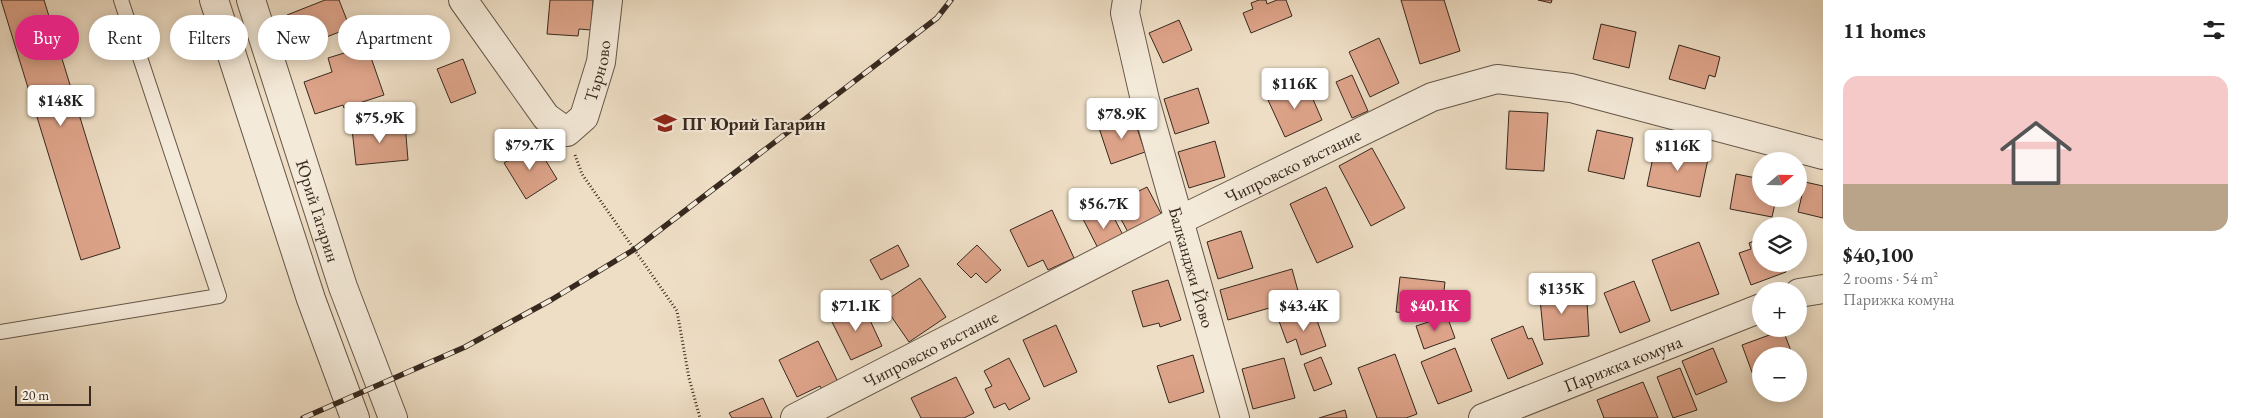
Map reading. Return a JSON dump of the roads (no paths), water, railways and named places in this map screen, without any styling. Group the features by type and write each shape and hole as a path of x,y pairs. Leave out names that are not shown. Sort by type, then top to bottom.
{"street":[{"name":"Юрий Гагарин","path":"214,0 311,300 355,418"},
{"name":"Юрий Гагарин","path":"251,0 343,287 393,418"},
{"name":"Търново","path":"467,2 546,116 566,132 584,117 602,62 608,0"},
{"name":"Балканджи Йово","path":"1128,0 1125,13 1145,100 1235,418"},
{"name":"Чипровско въстание","path":"795,418 1180,220 1432,97 1497,79 1571,88 1823,155"},
{"path":"1807,292 1823,289"},
{"name":"Парижка комуна","path":"1483,418 1752,312"}],"lane":[{"path":"0,332 219,296 122,0"}],"railway":[{"path":"303,418 465,347 551,300 635,249 937,18 951,0"}],"place":[{"name":"ПГ Юрий Гагарин","path":"665,123"}]}
